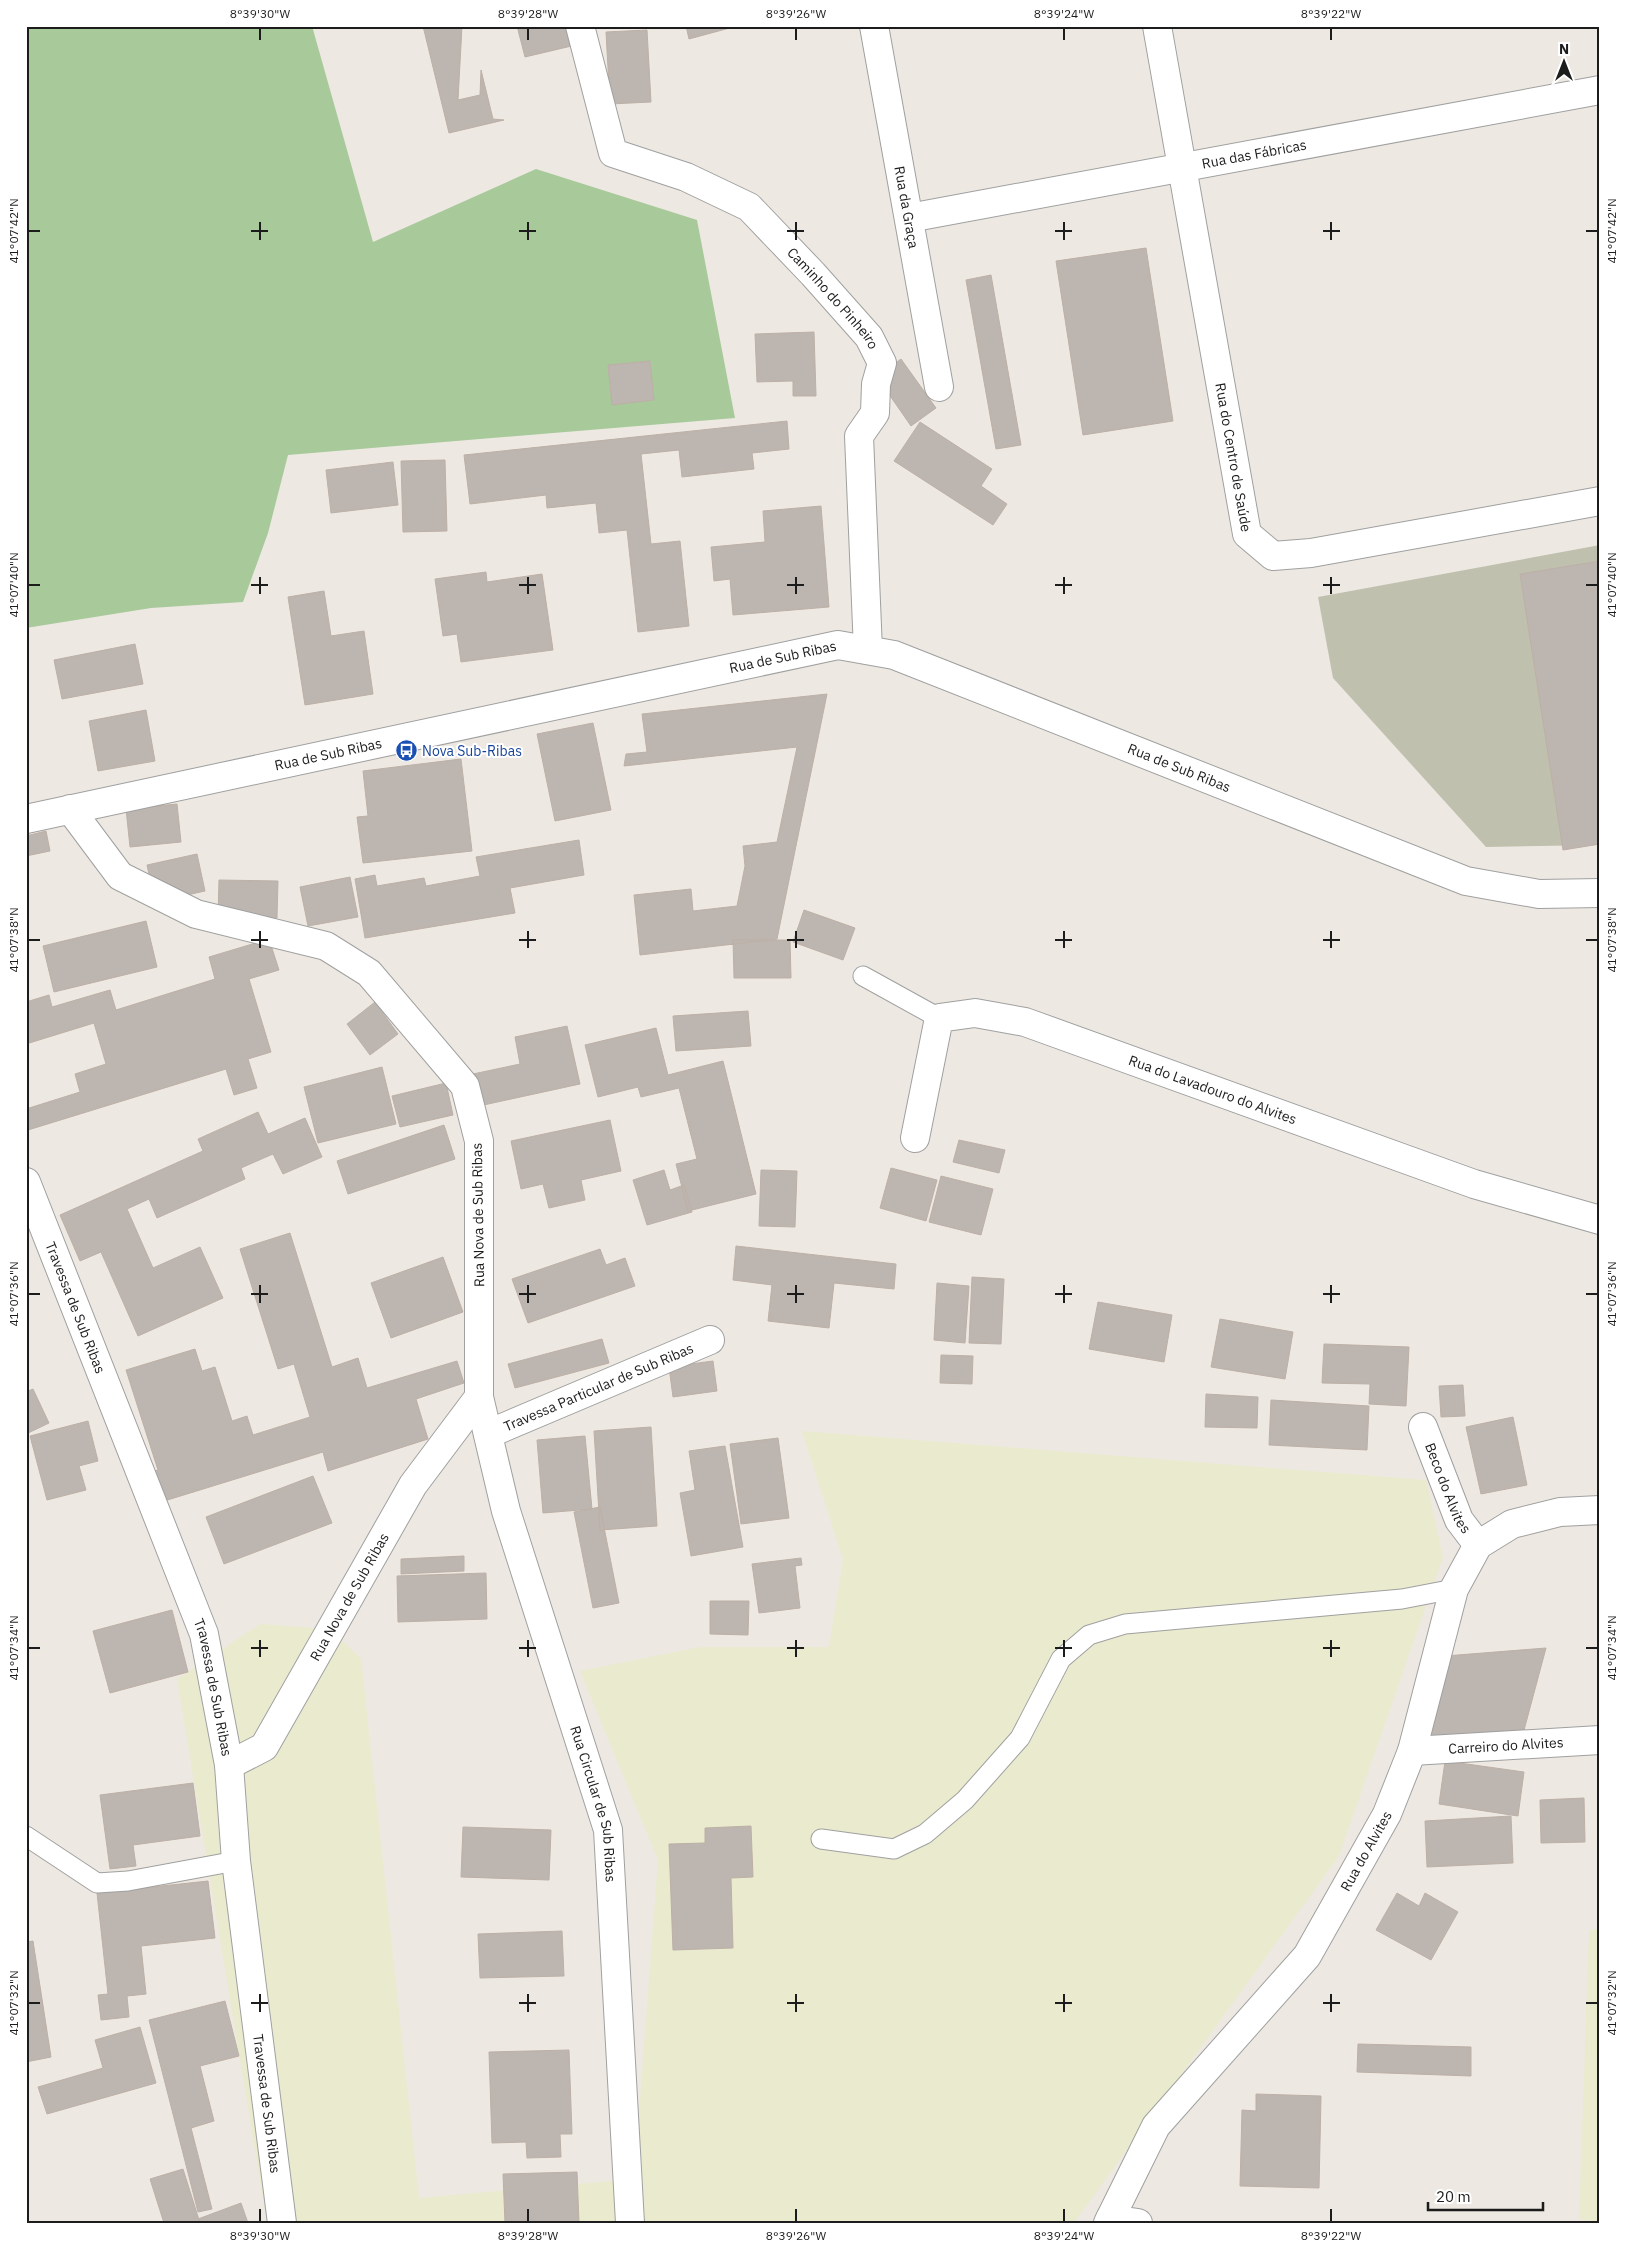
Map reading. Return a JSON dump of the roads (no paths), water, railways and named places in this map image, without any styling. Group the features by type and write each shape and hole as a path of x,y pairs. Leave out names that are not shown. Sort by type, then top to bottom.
{"street":[{"name":"Caminho do Pinheiro","path":"580,26 613,153 686,177 749,207 813,274 868,337 882,363 876,384 875,413 859,436 868,650"},
{"name":"Rua da Graça","path":"874,26 939,387"},
{"name":"Rua do Centro de Saúde","path":"1157,26 1247,534 1273,556 1311,553 1600,501"},
{"name":"Rua das Fábricas","path":"909,218 1600,90"},
{"name":"Rua de Sub Ribas","path":"26,819 838,644 894,655 1466,880 1539,894 1600,893"},
{"name":"Rua Nova de Sub Ribas","path":"70,809 120,876 196,914 326,946 369,973 465,1086 479,1141 479,1397 413,1485 264,1747 230,1765"},
{"name":"Rua do Lavadouro do Alvites","path":"939,1018 975,1013 1025,1022 1474,1184 1600,1220"},
{"path":"915,1138 939,1018"},
{"name":"Travessa de Sub Ribas","path":"26,1182 204,1634 230,1765 236,1861 282,2223"},
{"name":"Travessa Particular de Sub Ribas","path":"488,1434 710,1340"},
{"name":"Rua Circular de Sub Ribas","path":"479,1397 506,1511 608,1830 630,2223"},
{"name":"Beco do Alvites","path":"1423,1427 1459,1520 1478,1545"},
{"name":"Rua do Alvites","path":"1109,2221 1156,2126 1307,1956 1387,1814 1412,1751 1454,1589 1478,1545 1512,1524 1560,1512 1600,1510"},
{"name":"Carreiro do Alvites","path":"1412,1751 1600,1740"},
{"path":"1109,2221 1138,2223"}],"lane":[{"path":"863,976 939,1018"},
{"path":"821,1839 894,1849 925,1834 966,1800 1020,1738 1061,1659 1089,1634 1125,1624 1402,1599 1454,1589"},
{"path":"26,1836 97,1883 128,1881 236,1861"}],"place":[{"name":"Nova Sub-Ribas","path":"406,751"}]}
